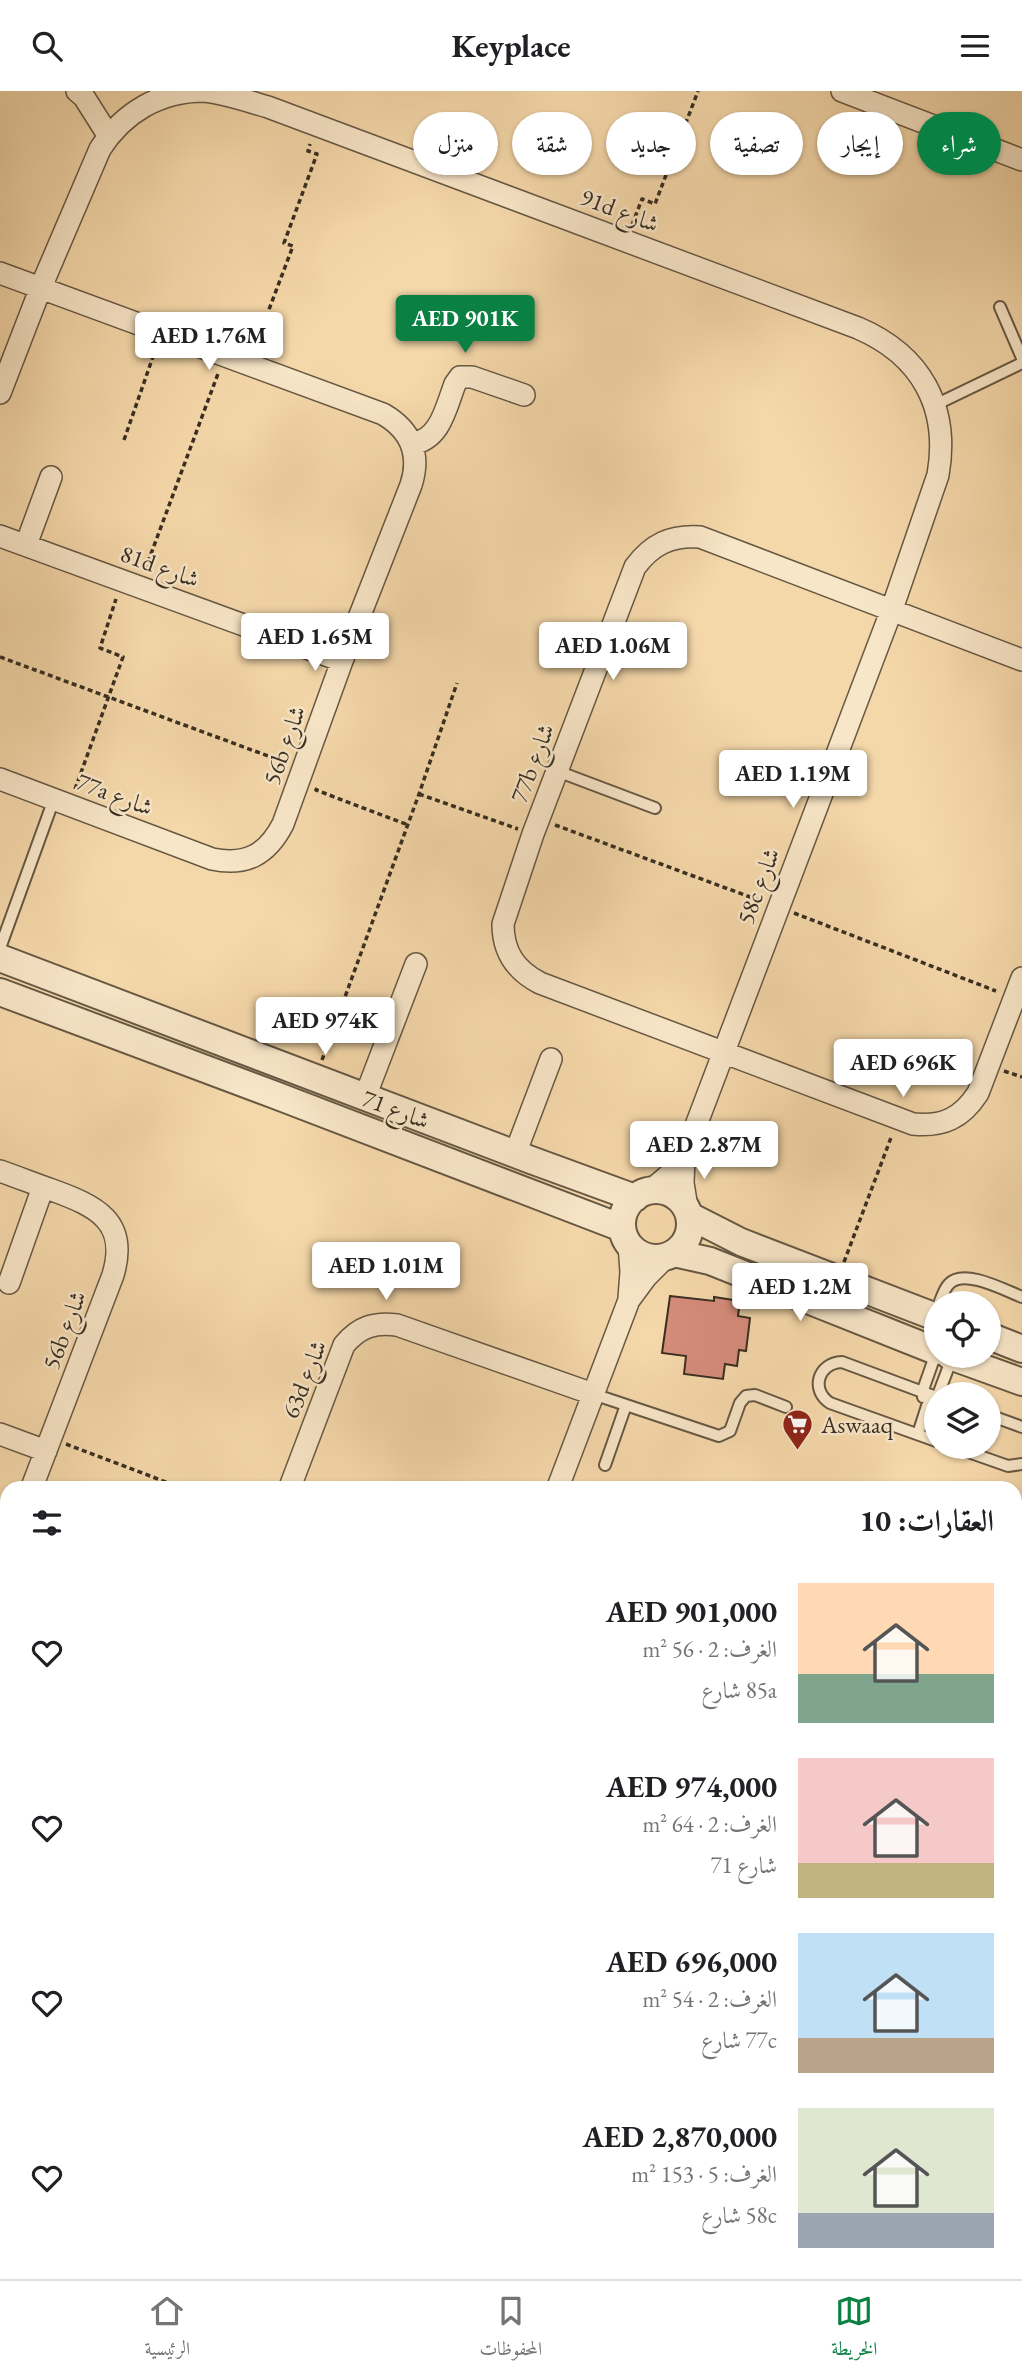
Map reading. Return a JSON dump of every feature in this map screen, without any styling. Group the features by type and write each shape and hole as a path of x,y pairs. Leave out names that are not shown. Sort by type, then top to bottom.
{"street":[{"path":"76,91 84,97 108,135"},
{"name":"91d شارع","path":"0,393 41,288 93,164 108,135 142,98 204,91 271,99 317,125 877,336 909,361 922,377 935,405 942,434 938,475"},
{"path":"842,91 1022,160"},
{"path":"0,272 383,414 405,431 412,444 426,440 436,430 460,377 472,377 524,395"},
{"name":"56b شارع","path":"212,859 241,861 255,856 267,848 283,824 342,661 411,485 416,457 412,444"},
{"name":"58c شارع","path":"688,1212 683,1183 684,1157 892,609 938,475"},
{"path":"26,545 51,477"},
{"name":"81d شارع","path":"0,536 342,661"},
{"name":"77b شارع","path":"1022,660 699,537 677,537 656,545 635,567 533,834 503,924 505,946 515,966 540,983 898,1119 929,1126 944,1123 970,1106 978,1093 1022,978"},
{"name":"77a شارع","path":"0,779 212,859"},
{"name":"شارع 71","path":"0,958 515,1154 643,1194"},
{"path":"365,1097 416,964"},
{"name":"شارع 71","path":"0,992 626,1236"},
{"path":"515,1154 551,1059"},
{"name":"58c شارع","path":"643,1194 669,1175 684,1157"},
{"name":"56b شارع","path":"0,1171 81,1201 103,1215 110,1225 118,1250 117,1263 34,1481"},
{"path":"9,1283 43,1187"},
{"path":"629,1300 631,1272 625,1211 643,1194 659,1190 675,1196 688,1212 741,1242 924,1308"},
{"path":"560,1481 629,1300 646,1277 686,1241 689,1233 688,1212"},
{"path":"626,1236 642,1255 671,1255 710,1261 924,1347"},
{"name":"63d شارع","path":"292,1481 344,1345 352,1336 373,1325 397,1325 593,1394"},
{"path":"1001,1341 1022,1349"},
{"path":"981,1368 1022,1383"},
{"path":"0,1434 48,1444"}],"lane":[{"path":"935,405 1022,360 1000,307"},
{"path":"557,771 655,808"},
{"path":"0,948 62,802"},
{"path":"946,1291 949,1284 960,1277 974,1279 1022,1297"},
{"path":"923,1393 842,1362 824,1369 818,1381 821,1394 830,1403 924,1436"},
{"path":"918,1434 927,1406 923,1393 931,1368"},
{"path":"593,1394 719,1436 730,1431 740,1403 746,1396 755,1395 786,1406"},
{"path":"605,1465 626,1405"},
{"path":"1001,1419 1022,1427"},
{"path":"988,1459 1008,1466 1022,1464"}],"path":[{"path":"626,240 642,199 655,204 698,91"},
{"path":"248,364 293,246 284,243 317,154 308,151 317,125"},
{"path":"124,440 161,333"},
{"path":"62,802 109,697 123,657 100,648 130,583 224,356"},
{"path":"0,657 321,775 316,790 408,825"},
{"path":"315,1078 457,683"},
{"path":"419,794 533,834"},
{"path":"838,1279 898,1119"},
{"path":"48,1444 161,1481"}],"building":[{"path":"670,1296 714,1301 714,1297 740,1301 738,1316 750,1318 746,1351 739,1350 737,1366 725,1364 723,1379 684,1374 686,1356 662,1353"}],"place":[{"name":"Aswaaq","path":"798,1451"}]}
